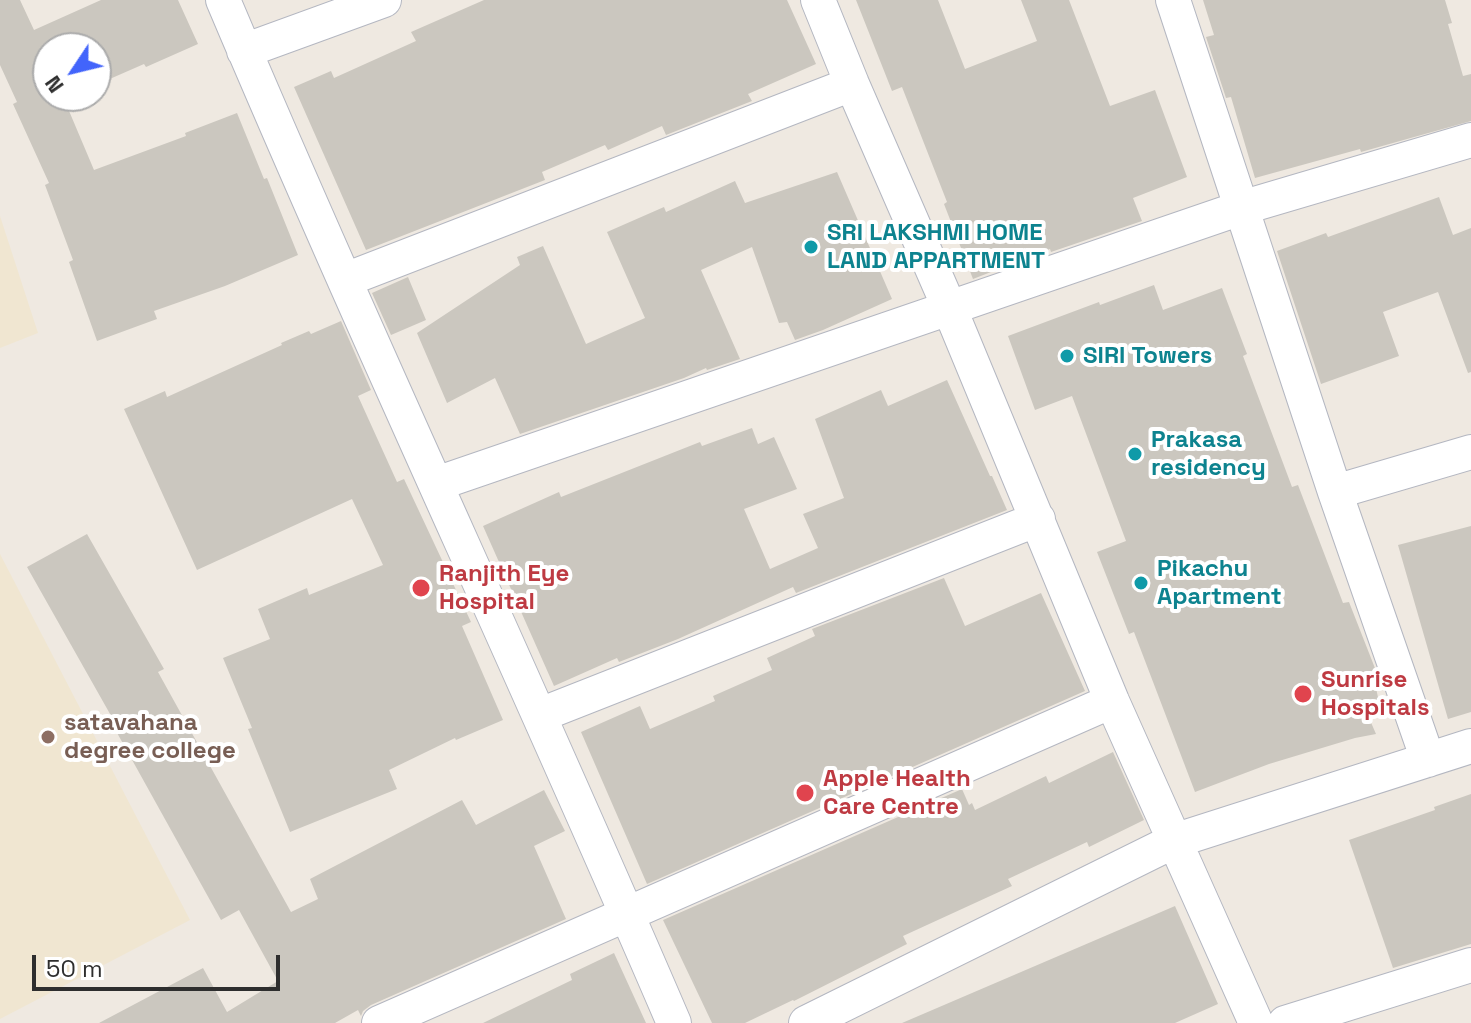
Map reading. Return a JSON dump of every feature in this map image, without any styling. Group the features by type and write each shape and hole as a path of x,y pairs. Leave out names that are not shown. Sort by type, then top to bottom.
{"street":[{"path":"223,0 674,1023"},
{"path":"244,51 384,0"},
{"path":"818,0 1112,701 1256,1023"},
{"path":"1173,0 1335,492 1428,760"},
{"path":"345,280 852,84"},
{"path":"436,484 1241,208 1471,140"},
{"path":"1335,492 1471,452"},
{"path":"540,715 1038,519"},
{"path":"379,1023 1112,701"},
{"path":"806,1023 1174,841 1471,746"},
{"path":"1285,1023 1471,965"}],"shaded area":[{"path":"0,216 38,333 0,348"},
{"name":"satavahana degree college","path":"0,554 190,920 0,1019"}],"building":[{"path":"0,0 20,0 34,30 101,0 178,0 198,44 112,78 112,32 32,32 32,112 69,112 94,170 186,136 185,133 237,113 298,255 225,286 154,311 157,319 97,341 69,262 73,260 45,185 49,183 13,104 17,102 0,65"},
{"path":"484,0 787,0 816,64 748,94 752,101 666,135 662,126 608,150 605,145 542,172 545,180 366,250 294,87 331,71 334,78 416,41 411,32"},
{"path":"856,0 938,0 965,69 1037,41 1021,0 1069,0 1110,106 1155,90 1187,177 1133,198 1142,221 1051,252 1050,249 973,279 902,87 892,91"},
{"path":"1203,0 1445,0 1452,23 1448,24 1463,76 1471,74 1471,121 1255,178 1231,97 1226,98 1206,37 1214,35"},
{"path":"837,172 892,299 795,340 787,322 779,323 752,247 701,270 740,359 706,368 520,434 495,378 447,403 417,333 520,265 517,257 543,246 586,344 645,318 607,232 664,207 666,212 735,181 745,203"},
{"path":"1439,197 1453,235 1471,228 1471,372 1468,373 1438,292 1383,312 1399,356 1321,384 1277,251 1326,233 1328,237"},
{"path":"408,277 426,320 391,335 372,293"},
{"path":"1154,285 1163,310 1222,288 1247,354 1243,356 1292,487 1298,485 1343,603 1349,602 1380,681 1375,683 1380,707 1366,711 1376,734 1269,764 1195,792 1134,632 1129,634 1097,552 1126,541 1072,396 1035,410 1008,336"},
{"path":"341,321 371,390 358,396 397,482 404,479 471,622 462,626 503,720 455,738 389,770 397,789 290,832 223,658 270,639 258,609 307,588 309,595 383,565 352,499 197,570 124,409 165,391 167,397 281,343"},
{"path":"947,380 1007,510 796,593 793,587 678,639 619,662 617,658 554,686 483,526 559,492 561,497 700,442 702,446 752,428 758,444 774,437 797,489 744,509 770,569 818,548 803,514 844,498 815,419 881,390 888,406"},
{"path":"1471,526 1471,712 1448,719 1398,545"},
{"path":"87,534 164,669 158,672 291,912 318,899 310,879 462,800 476,825 544,790 565,831 534,846 566,919 371,1005 361,1016 358,1010 335,1023 99,1023 203,968 227,1012 278,981 239,910 221,920 27,567"},
{"path":"944,578 965,626 1041,593 1085,691 647,884 581,732 640,706 650,729 715,701 713,696 772,670 767,658 815,636 812,629"},
{"path":"1113,752 1144,820 1089,847 1087,842 1008,879 1012,886 903,936 907,944 794,1001 745,1023 712,1023 663,920 962,789 969,805 972,803 975,810 1046,776 1049,783"},
{"path":"1471,794 1471,944 1393,968 1349,840"},
{"path":"1175,906 1218,1004 1175,1023 902,1023"},
{"path":"614,953 646,1023 483,1023 572,980 570,974"}],"place":[{"name":"SRI LAKSHMI HOME LAND APPARTMENT","path":"811,247"},
{"name":"SIRI Towers","path":"1067,356"},
{"name":"Prakasa residency","path":"1135,454"},
{"name":"Pikachu Apartment","path":"1141,583"},
{"name":"Ranjith Eye Hospital","path":"421,588"},
{"name":"Sunrise Hospitals","path":"1303,694"},
{"name":"satavahana degree college","path":"48,737"},
{"name":"Apple Health Care Centre","path":"805,793"}]}
